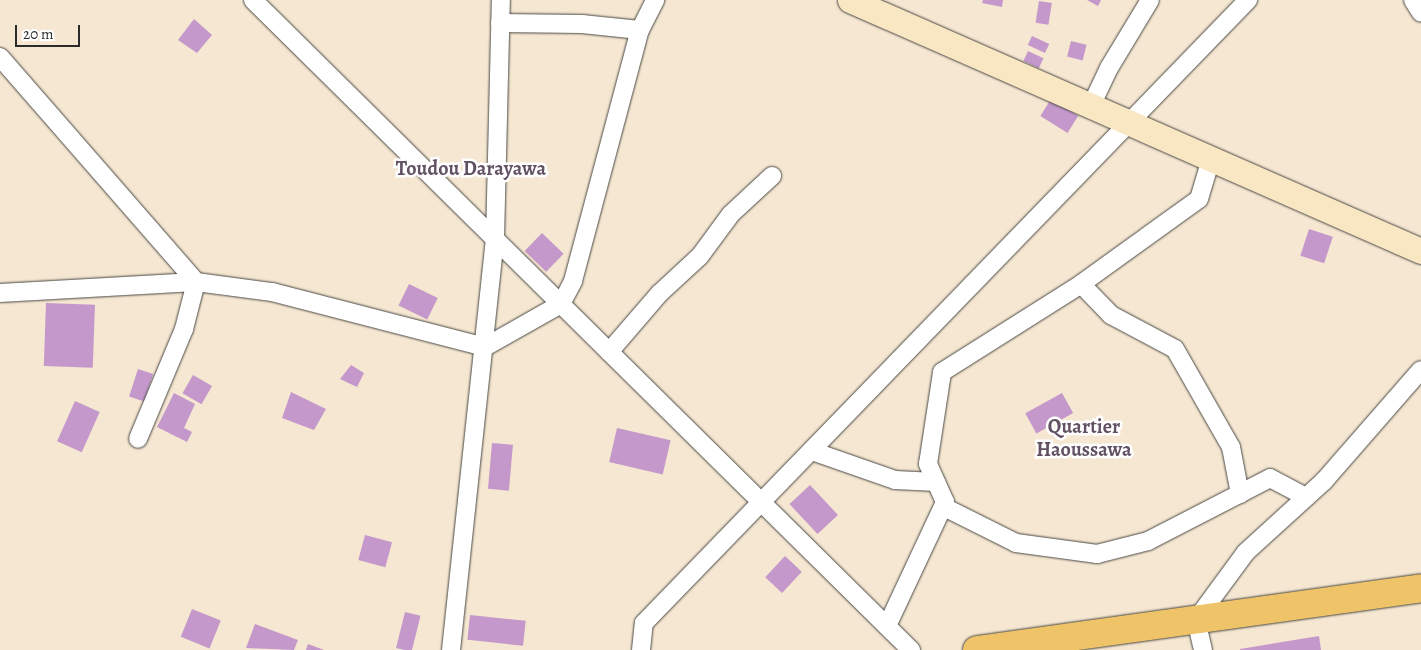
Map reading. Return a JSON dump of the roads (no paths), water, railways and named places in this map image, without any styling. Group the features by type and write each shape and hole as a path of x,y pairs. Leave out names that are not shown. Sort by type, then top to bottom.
{"main road":[{"path":"977,650 1421,588"}],"street":[{"path":"253,0 910,650"},
{"path":"451,650 485,347 495,239 501,0"},
{"path":"0,293 196,282 272,292 485,347 560,304 573,281 640,30 655,0"},
{"path":"850,0 1421,251"},
{"path":"1091,106 1109,68 1150,0"},
{"path":"641,650 644,623 1248,0"},
{"path":"1413,0 1421,13"},
{"path":"500,23 582,24 640,30"},
{"path":"0,57 196,282"},
{"path":"887,626 946,502 928,464 942,372 1081,284 1199,199 1211,159"},
{"path":"609,352 660,293 700,256 731,214 772,176"},
{"path":"138,439 184,330 196,282"},
{"path":"1081,284 1111,315 1175,349 1231,446 1240,494"},
{"path":"1202,650 1196,620 1246,552 1306,497 1421,370"},
{"path":"812,451 895,480 936,482"},
{"path":"944,506 1016,543 1097,554 1148,541 1270,478 1306,497"}],"district":[{"name":"Toudou Darayawa","path":"471,168"},
{"name":"Quartier Haoussawa","path":"1084,438"}]}
